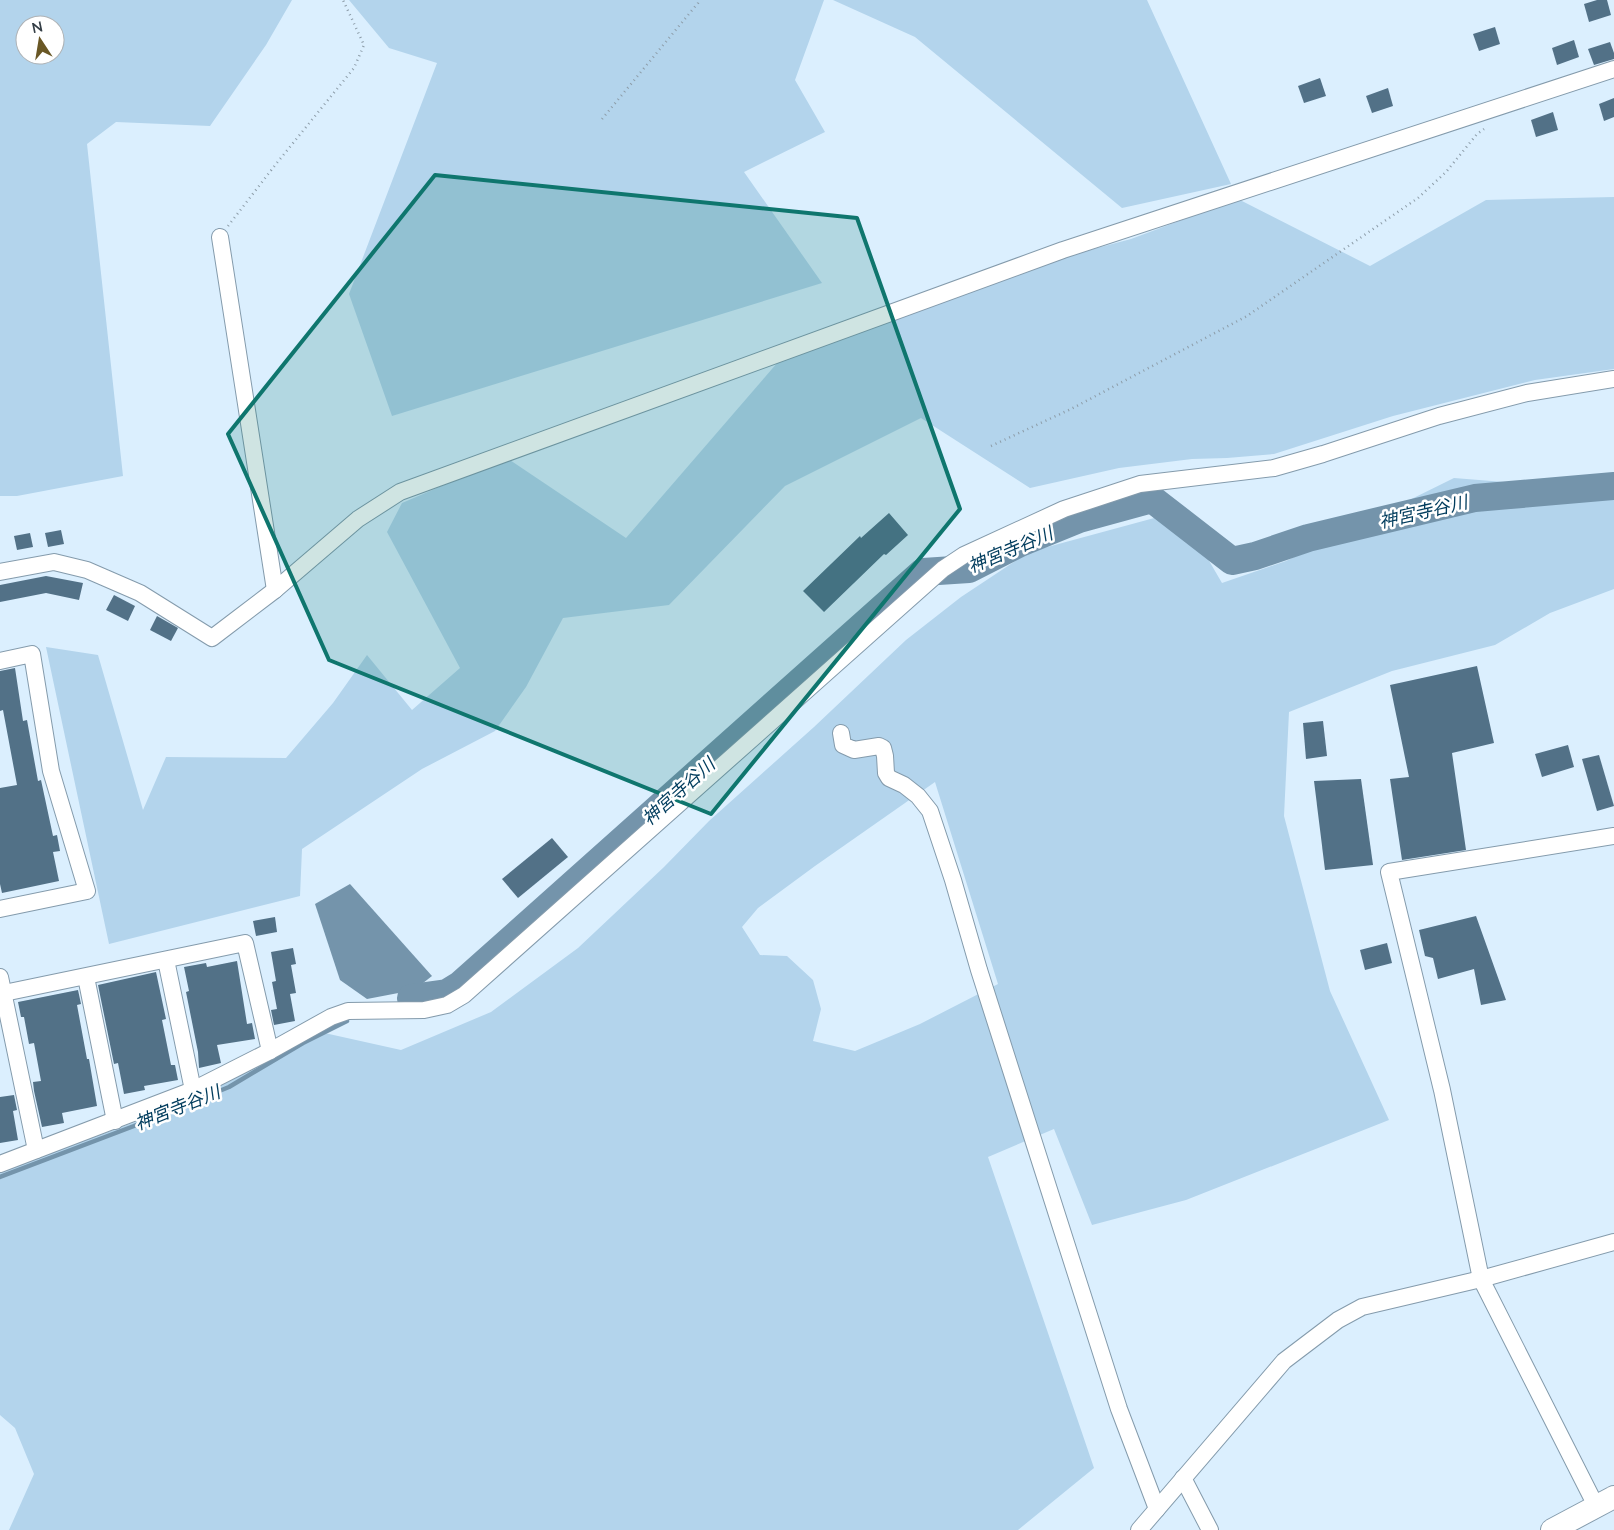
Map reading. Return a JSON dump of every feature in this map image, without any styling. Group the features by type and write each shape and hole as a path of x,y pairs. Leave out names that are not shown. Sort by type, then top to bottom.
{"main road":[{"path":"1552,1530 1605,1502"}],"street":[{"path":"0,572 54,562 87,570 140,592 212,638 275,590 358,519 400,492 1063,250 1614,69"},
{"path":"220,237 275,590"},
{"path":"0,1164 193,1090 270,1051 331,1017 348,1011 424,1010 447,1005 464,995 933,577 964,555 1064,509 1140,484 1274,468 1439,416 1518,395 1614,379"},
{"path":"0,661 32,654 51,771 87,891 0,909"},
{"path":"841,733 843,745 850,749 879,746 883,748 886,773 889,778 911,790 930,811 1119,1409 1157,1509"},
{"path":"1605,1502 1481,1279 1442,1090 1389,872 1614,836"},
{"path":"4,994 245,943 270,1051"},
{"path":"166,960 193,1090"},
{"path":"0,977 36,1150"},
{"path":"86,977 115,1121"},
{"path":"1139,1530 1284,1361 1338,1320 1362,1307 1481,1279 1614,1242"},
{"path":"1183,1478 1210,1530"}],"path":[{"path":"220,237 354,68 364,45 343,0"},
{"path":"602,119 699,0"},
{"path":"991,446 1071,409 1247,316 1418,198 1446,172 1477,134 1484,129"}],"highlighted area":[{"path":"435,175 857,218 960,509 711,814 329,660 228,434"}],"shaded area":[{"path":"0,0 292,0 266,45 210,126 116,122 87,144 123,476 17,496 0,496"},
{"path":"349,0 824,0 795,80 825,132 744,172 822,283 392,416 349,294 437,63 389,48"},
{"path":"833,0 1147,0 1231,184 1122,208 915,37"},
{"path":"1614,197 1614,369 1535,380 1393,416 1274,454 1192,459 1119,468 1030,488 921,418 785,486 669,605 563,618 526,687 495,731 422,769 302,849 300,896 109,944 46,647 98,655 143,810 166,757 286,758 333,703 367,655 412,710 460,668 387,532 402,503 507,458 626,538 778,362 950,287 1131,239 1238,199 1370,266 1486,200"},
{"path":"1614,474 1614,589 1550,613 1495,645 1392,671 1289,712 1284,816 1330,991 1389,1120 1186,1200 1092,1225 1054,1129 988,1157 1094,1468 1018,1530 9,1530 34,1474 15,1428 0,1415 0,1171 158,1114 320,1032 401,1050 491,1012 578,948 664,867 709,821 814,727 906,640 961,597 1029,552 1180,511 1222,583 1286,561 1454,478 1542,485","holes":["935,782 998,984 920,1024 855,1051 813,1041 821,1009 813,980 787,956 760,955 742,927 758,908"]},
{"path":"350,884 432,976 414,990 367,999 340,980 315,904"}],"building":[{"path":"1597,0 1607,0 1611,15 1589,22 1584,4"},
{"path":"1495,27 1500,44 1479,51 1473,34"},
{"path":"1574,40 1579,57 1557,65 1552,48"},
{"path":"1610,42 1614,59 1594,65 1588,49"},
{"path":"1320,78 1326,96 1304,103 1298,86"},
{"path":"1388,88 1393,106 1372,113 1366,96"},
{"path":"1614,98 1614,117 1604,121 1599,104"},
{"path":"1553,112 1558,130 1536,137 1531,120"},
{"path":"889,513 908,535 886,555 884,554 824,612 803,591 860,536 861,538"},
{"path":"61,530 64,544 48,547 45,533"},
{"path":"30,533 33,547 17,550 14,536"},
{"path":"46,576 83,583 79,600 46,593 0,602 0,585"},
{"path":"114,595 135,606 128,621 106,610"},
{"path":"157,616 178,628 171,641 150,630"},
{"path":"1477,666 1494,743 1452,753 1466,850 1402,860 1390,779 1409,777 1390,685"},
{"path":"15,668 23,721 27,720 38,781 41,780 53,836 57,835 60,851 53,852 59,881 2,893 0,884 0,788 17,785 3,710 0,711 0,671"},
{"path":"1323,721 1327,756 1306,759 1303,723"},
{"path":"1568,745 1574,767 1542,777 1535,754"},
{"path":"1599,755 1614,806 1597,811 1582,759"},
{"path":"1361,779 1373,865 1325,870 1314,781"},
{"path":"552,838 568,857 518,898 502,879"},
{"path":"1476,916 1506,1000 1481,1005 1474,969 1438,979 1433,958 1425,956 1419,930"},
{"path":"275,917 277,932 256,936 253,921"},
{"path":"1387,943 1392,963 1365,970 1360,950"},
{"path":"293,948 296,964 291,965 296,993 290,994 295,1021 274,1025 271,1010 277,1009 272,982 276,981 271,952"},
{"path":"237,961 247,1024 252,1023 255,1039 217,1045 221,1063 199,1068 198,1052 186,992 189,991 184,967 206,963 207,967"},
{"path":"156,972 166,1019 162,1020 171,1065 175,1065 178,1080 144,1086 145,1090 124,1094 118,1063 114,1064 98,985"},
{"path":"78,990 81,1004 77,1005 97,1106 62,1113 64,1123 42,1127 33,1082 41,1081 34,1043 29,1044 24,1017 21,1017 18,1002"},
{"path":"14,1095 17,1110 13,1111 18,1140 0,1143 0,1097"}],"waterway":[{"name":"神宮寺谷川","path":"411,998 447,993 460,985 923,572 969,569 1020,543 1079,519 1152,499 1232,561 1255,556 1308,538 1475,498 1614,486"},
{"name":"神宮寺谷川","path":"0,1177 134,1126 229,1087 303,1043 347,1021"}]}
